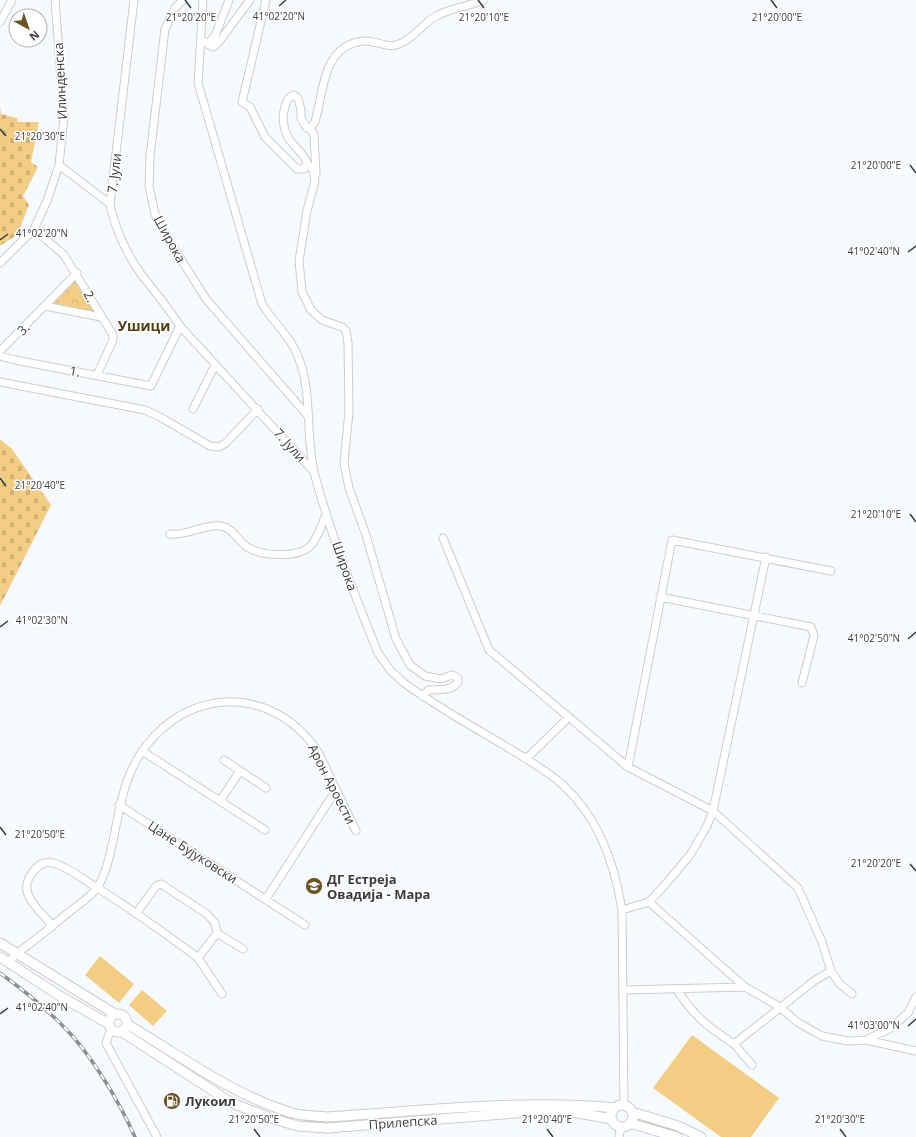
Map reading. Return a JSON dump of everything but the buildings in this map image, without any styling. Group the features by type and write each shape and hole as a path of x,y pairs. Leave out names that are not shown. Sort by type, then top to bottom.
{"main road":[{"path":"0,943 115,1014 124,1016 124,1028 116,1032 0,957"},
{"path":"110,1027 110,1018 115,1014"},
{"name":"Прилепска","path":"124,1028 265,1104 294,1114 326,1118 566,1104 620,1106"},
{"name":"Прилепска","path":"124,1028 232,1103 270,1118 298,1126 327,1128 528,1112 572,1112 612,1119"},
{"path":"626,1125 633,1118 632,1112 629,1107 620,1106 612,1113 612,1119 616,1124 677,1137"},
{"path":"632,1112 678,1126 701,1137"}],"street":[{"path":"0,22 12,0"},
{"name":"Илинденска","path":"0,263 34,228 47,201 59,165 64,117 55,0"},
{"name":"7. Јули","path":"134,0 110,204 113,220 140,273 167,305 180,326 314,473"},
{"name":"Широка","path":"183,0 175,8 165,29 164,36 150,156 149,186 155,214 170,242 206,299 308,416"},
{"name":"Широка","path":"203,0 204,42 198,82 207,119 262,304 272,320 290,342 299,358 307,388 308,416 314,473 326,515 378,653 390,670 404,684 526,759 564,786 586,812 608,852 618,887 622,910 624,990 620,1106"},
{"path":"204,42 215,36 229,0"},
{"path":"204,42 213,47 219,42 250,0"},
{"path":"266,0 242,102 250,107 266,137 297,169 304,169 307,163"},
{"path":"310,128 316,118 322,87 330,62 341,49 348,44 366,41 390,46 400,44 422,24 438,15 484,0"},
{"path":"315,182 313,170 307,163 305,156 291,142 285,131 284,110 289,97 294,95 300,100 301,119 307,128 310,128 314,135 317,171 315,182 307,211 299,261 301,284 305,300 311,310 322,320 342,327 346,331 349,412 344,464 349,488 366,535 396,639 410,665 425,676 441,679 452,675 458,678 456,685 448,689 429,690 422,696"},
{"path":"59,165 110,204"},
{"name":"2.","path":"34,228 64,255 77,273 101,317 113,335 113,340 97,375"},
{"name":"3.","path":"0,351 77,273"},
{"path":"45,306 101,317"},
{"name":"1.","path":"0,356 151,386 180,326"},
{"path":"193,409 215,365"},
{"path":"0,382 145,410 160,416 210,446 219,446 226,443 258,410"},
{"path":"170,534 221,526 232,532 248,547 266,554 286,554 303,550 311,545 326,515"},
{"path":"443,538 489,650 628,767 713,811 798,888 822,942 831,971 840,984 852,994"},
{"path":"628,767 672,540 766,557 831,571"},
{"path":"622,910 649,902 690,855 707,826 713,811 766,557"},
{"path":"660,597 811,627 814,636 802,683"},
{"name":"Арон Ароести","path":"9,963 16,954 53,926 97,888 104,871 119,805 129,775 142,750 160,730 194,708 218,702 244,702 269,710 294,724 312,742 356,831"},
{"path":"526,759 568,718"},
{"path":"142,750 265,830"},
{"path":"224,760 266,788"},
{"path":"220,801 240,771"},
{"path":"266,899 336,790"},
{"name":"Цане Бујуковски","path":"119,805 305,925"},
{"path":"53,926 28,895 25,888 29,878 38,866 44,863 52,862 97,888 198,958 222,994"},
{"path":"136,914 156,886 161,884 207,914 216,923 217,933 198,958"},
{"path":"649,902 745,987 780,1007 797,1022 822,1036 848,1041 866,1040 916,1051"},
{"path":"217,933 243,949"},
{"path":"734,1044 814,981 831,971"},
{"path":"624,990 677,990 745,987"},
{"path":"677,990 690,1010 709,1028 734,1044 752,1065"},
{"path":"866,1040 889,1029 908,1013 916,997"},
{"path":"110,1027 106,1043 157,1137"},
{"path":"619,1137 626,1125"}],"green space":[{"path":"0,107 1,114 17,118 18,122 39,122 31,162 38,167 23,196 29,205 17,235 0,246"},
{"path":"77,273 101,317 45,306"},
{"path":"0,439 12,449 51,505 0,606"},
{"path":"100,956 134,984 119,1003 85,975"},
{"path":"142,990 167,1011 153,1026 129,1005"},
{"path":"692,1035 779,1098 751,1137 721,1137 653,1088"}],"railway":[{"path":"0,973 47,1010 83,1048 121,1108 135,1137"}],"place":[{"name":"ДГ Естреја Овадија - Мара","path":"314,886"},
{"name":"Лукоил","path":"172,1101"}],"district":[{"name":"Ушици","path":"144,325"}]}
